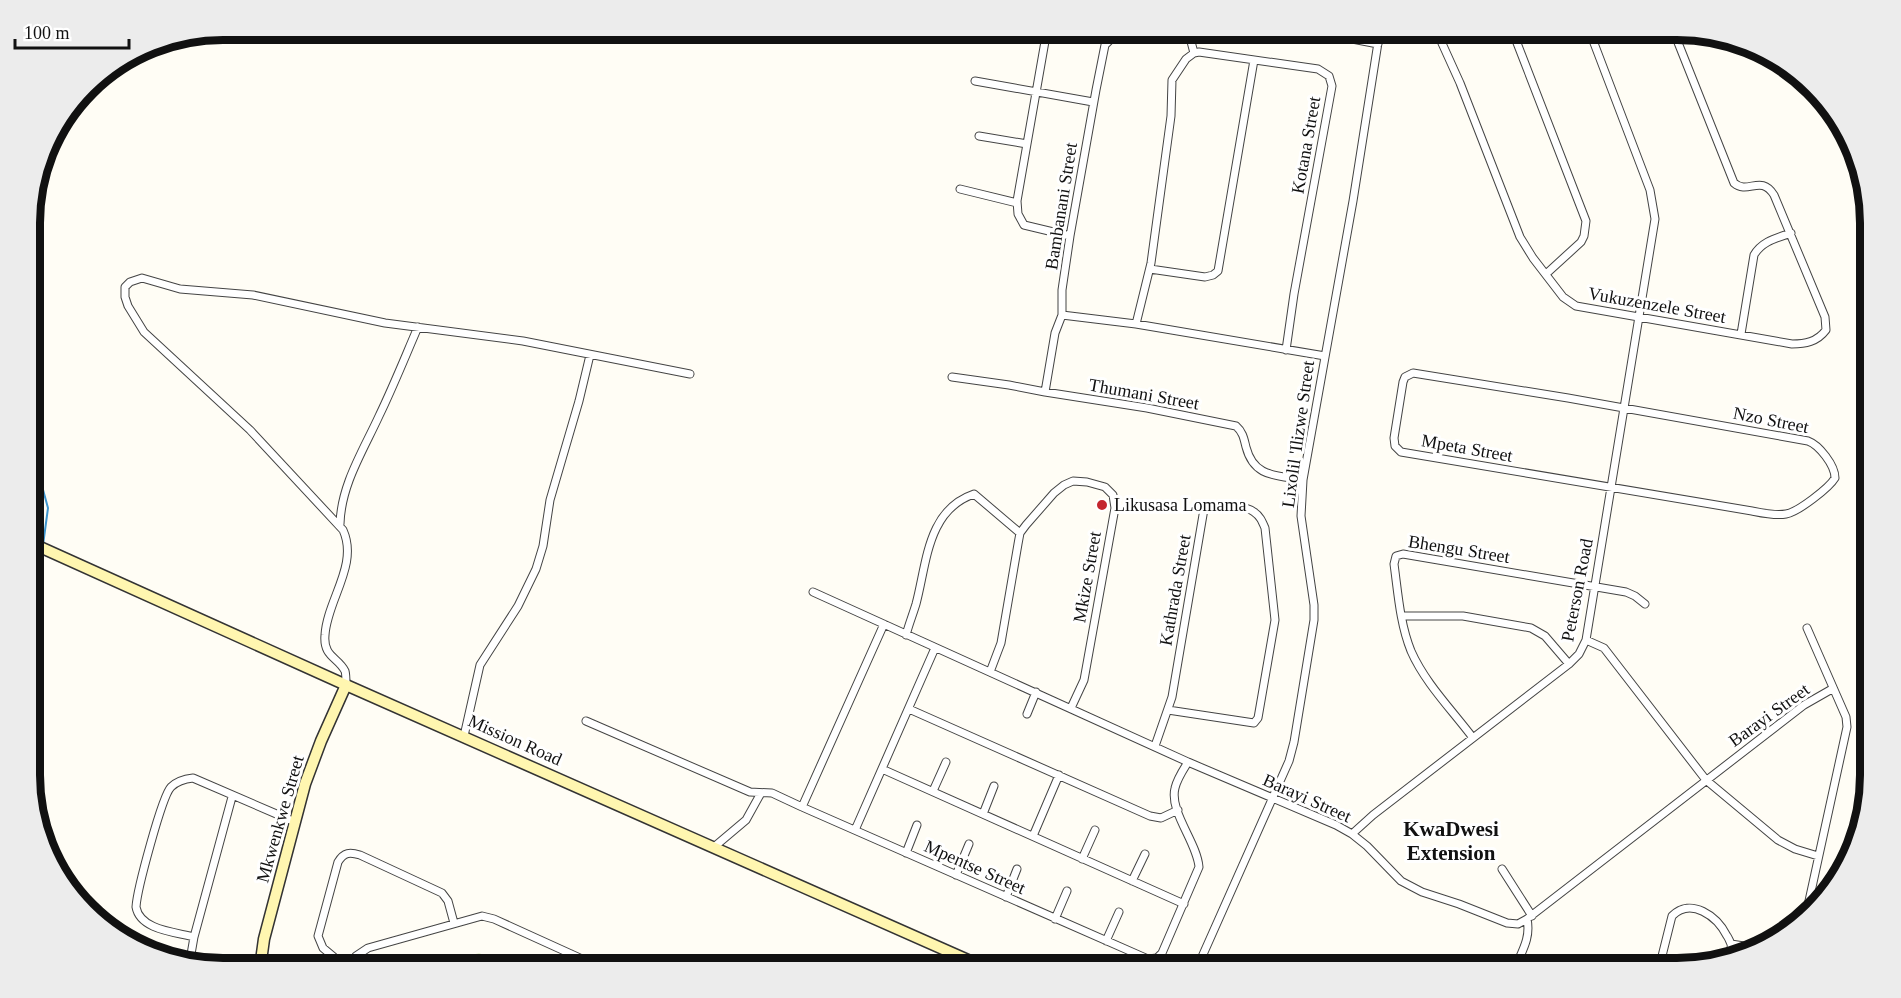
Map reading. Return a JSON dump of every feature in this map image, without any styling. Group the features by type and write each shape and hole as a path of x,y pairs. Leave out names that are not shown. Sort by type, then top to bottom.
{"street":[{"path":"1045,40 1017,214 1024,225 1070,236"},
{"name":"Bambanani Street","path":"1045,392 1055,333 1062,315 1062,290 1093,102 1105,45 1110,40"},
{"path":"1136,324 1150,269 1171,116 1172,80 1186,59 1194,53 1191,40"},
{"path":"1359,40 1378,44"},
{"name":"Lixolil 'Ilizwe Street","path":"1202,957 1288,761 1294,742 1314,620 1314,605 1301,516 1303,480 1379,40"},
{"name":"Vukuzenzele Street","path":"1441,40 1460,83 1520,237 1563,297 1576,306 1802,344 1819,338 1826,330 1826,322 1791,233"},
{"path":"1516,40 1586,221 1586,231 1581,242 1546,274"},
{"name":"Peterson Road","path":"1352,834 1373,815 1569,664 1579,654 1586,640 1654,228 1654,207 1650,190 1592,40"},
{"path":"1677,40 1731,177 1738,186 1763,185 1769,188 1791,233 1764,243 1754,255 1741,334"},
{"name":"Kotana Street","path":"1194,53 1212,53 1322,70 1329,76 1332,86 1286,350"},
{"path":"1150,269 1205,277 1218,271 1254,60"},
{"path":"975,81 1093,102"},
{"path":"979,136 1027,144"},
{"path":"960,189 1017,203"},
{"path":"346,685 345,671 332,658 325,640 326,627 345,568 347,544 340,525 250,429 144,332 128,306 124,292 130,282 142,278 180,289 253,295 385,323 511,339 690,374"},
{"path":"1062,315 1136,324 1325,356"},
{"path":"340,525 340,513 346,487 418,327"},
{"path":"464,736 480,665 518,606 536,569 543,546 550,500 590,355"},
{"name":"Mpeta Street","path":"1612,488 1401,452 1395,447 1394,438 1403,382 1405,377 1413,373 1625,409"},
{"name":"Thumani Street","path":"952,377 1147,408 1236,426 1242,432 1250,458 1262,472 1303,480"},
{"name":"Nzo Street","path":"1612,488 1781,515 1791,513 1801,507 1831,483 1836,474 1812,442 1625,409"},
{"name":"Mkize Street","path":"1020,533 1054,493 1068,483 1078,481 1101,484 1113,495 1115,508 1090,649 1082,686 1071,708"},
{"path":"906,635 916,604 931,537 939,521 954,505 974,494 1020,533 1002,637 990,672"},
{"name":"Kathrada Street","path":"1155,746 1172,697 1204,509 1210,505 1221,505 1252,510 1260,517 1265,528 1275,620 1258,718 1254,723 1168,710"},
{"name":"Mission Road","path":"40,547 962,957"},
{"name":"Bhengu Street","path":"1473,738 1415,660 1407,639 1394,564 1394,559 1399,554 1631,593 1645,604"},
{"name":"Barayi Street","path":"813,592 1352,834 1401,881 1422,892 1507,923 1518,924 1530,917 1804,705 1832,689"},
{"path":"1402,616 1463,616 1530,628 1545,636 1569,664"},
{"path":"802,807 884,624"},
{"path":"1807,628 1846,717 1847,726 1809,901"},
{"path":"1586,640 1604,648 1706,780 1778,840 1795,849 1818,856"},
{"path":"855,830 935,648"},
{"name":"Mkwenkwe Street","path":"261,958 264,939 311,766 346,685"},
{"path":"1027,714 1036,692"},
{"path":"909,709 1150,816 1161,818 1178,810"},
{"name":"Mpentse Street","path":"586,721 750,792 776,794 1106,941 1137,957"},
{"path":"933,791 946,762"},
{"name":"Mpentse Street","path":"1158,957 1162,953 1199,867 1195,850 1175,798 1175,787 1188,762"},
{"path":"882,770 1184,904"},
{"path":"1033,836 1059,775"},
{"path":"194,938 148,925 137,914 136,901 155,831 171,787 178,781 193,778 295,822"},
{"path":"983,814 994,786"},
{"path":"714,847 746,820 761,793"},
{"path":"191,954 232,796"},
{"path":"906,853 917,825"},
{"path":"1082,859 1095,830"},
{"path":"956,875 969,844"},
{"path":"335,958 323,948 318,933 338,862 348,853 352,852 366,857 442,893 448,901 454,923"},
{"path":"1132,881 1145,854"},
{"path":"1006,897 1017,869"},
{"path":"1502,869 1530,917 1528,940 1520,957"},
{"path":"1055,919 1067,891"},
{"path":"1662,957 1672,916 1677,911 1691,908 1710,915 1725,931 1731,944 1730,950"},
{"path":"1106,941 1119,912"},
{"path":"355,958 368,948 477,916 488,917 579,958"},
{"path":"1731,944 1742,946"},
{"path":"569,958 571,954"}],"green space":[{"path":"479,953 491,958 463,958"}],"waterway":[{"path":"41,485 48,508 43,545"},
{"path":"40,569 43,551"}],"place":[{"name":"Likusasa Lomama","path":"1102,505"}],"district":[{"name":"KwaDwesi Extension","path":"1451,841"}]}
